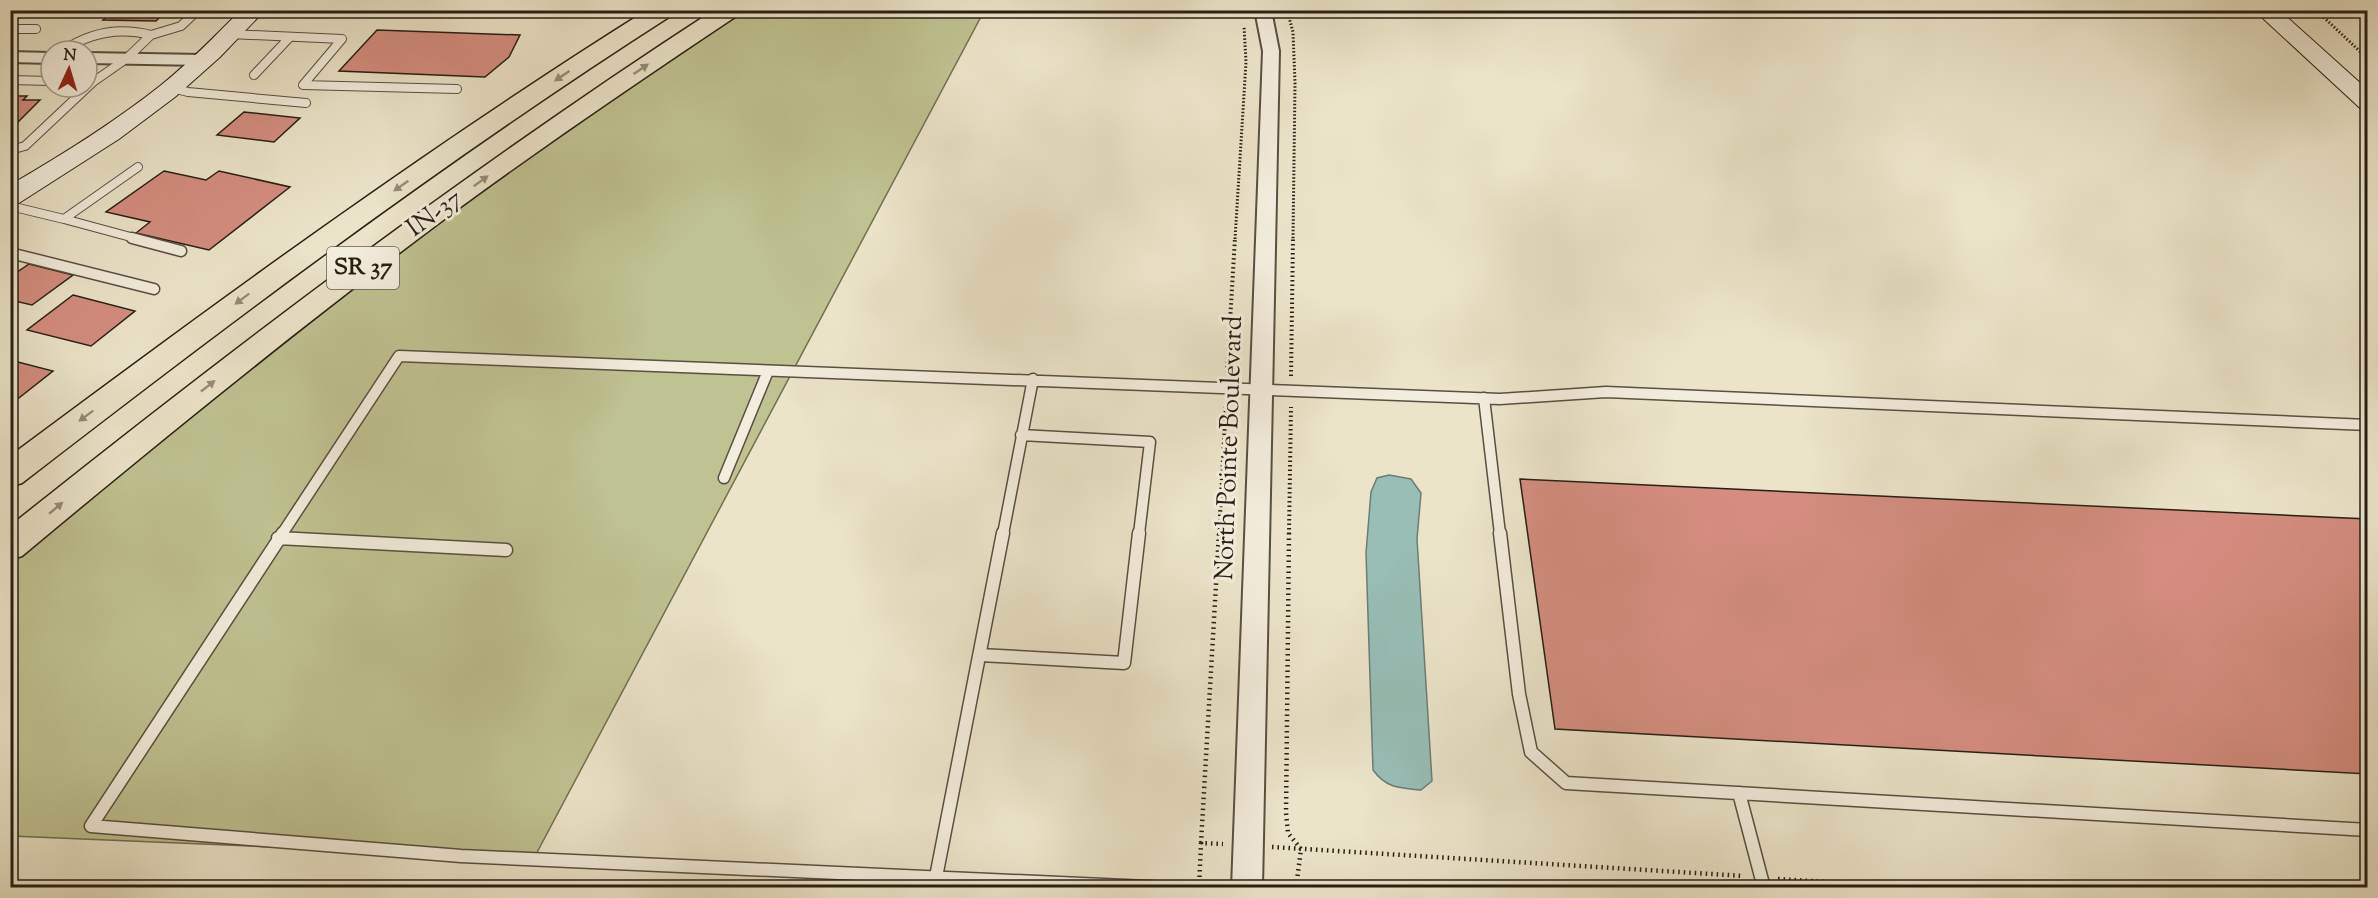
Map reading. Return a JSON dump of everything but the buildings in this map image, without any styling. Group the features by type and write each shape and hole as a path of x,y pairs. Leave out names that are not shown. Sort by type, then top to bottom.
{"highway":[{"name":"IN-37","path":"10,474 137,377 344,226 473,136 664,10"},
{"name":"IN-37","path":"10,546 195,397 408,234 545,135 730,10"}],"street":[{"path":"10,197 93,145 172,88 254,10"},
{"name":"North Pointe Boulevard","path":"1247,888 1271,51 1263,10"},
{"path":"2265,10 2367,103"},
{"path":"10,57 39,57"},
{"path":"99,58 203,60"}],"lane":[{"path":"99,76 126,59 151,35 181,26 198,10"},
{"path":"10,29 36,29"},
{"path":"81,39 103,32 140,32 151,35"},
{"path":"230,34 342,39 303,85 457,89"},
{"path":"254,75 290,37"},
{"path":"10,80 39,81"},
{"path":"172,88 188,92 306,103"},
{"path":"10,150 25,146 73,99"},
{"path":"64,219 138,167"},
{"path":"10,206 181,251"},
{"path":"10,253 154,289"},
{"path":"1170,888 461,856 91,826 399,356 1484,398 1606,392 2367,425"},
{"path":"724,478 768,371"},
{"path":"936,877 1033,379"},
{"path":"1484,398 1519,694 1531,752 1566,783 2367,830"},
{"path":"980,655 1124,663 1150,442 1021,435"},
{"path":"278,538 506,550"},
{"path":"1739,793 1763,883"}],"path":[{"path":"1287,10 1293,32 1295,83 1286,813 1288,833 1302,849 1763,883 1930,888"},
{"path":"2316,10 2367,59"},
{"path":"1199,888 1246,62 1243,23"},
{"path":"1201,843 1250,846"},
{"path":"1296,888 1302,849"}],"green space":[{"path":"737,11 984,11 534,858 11,836 11,554 455,200"}],"water":[{"path":"1389,475 1411,479 1421,493 1417,539 1432,781 1421,790 1388,784 1373,770 1366,553 1371,492 1377,478"}]}
